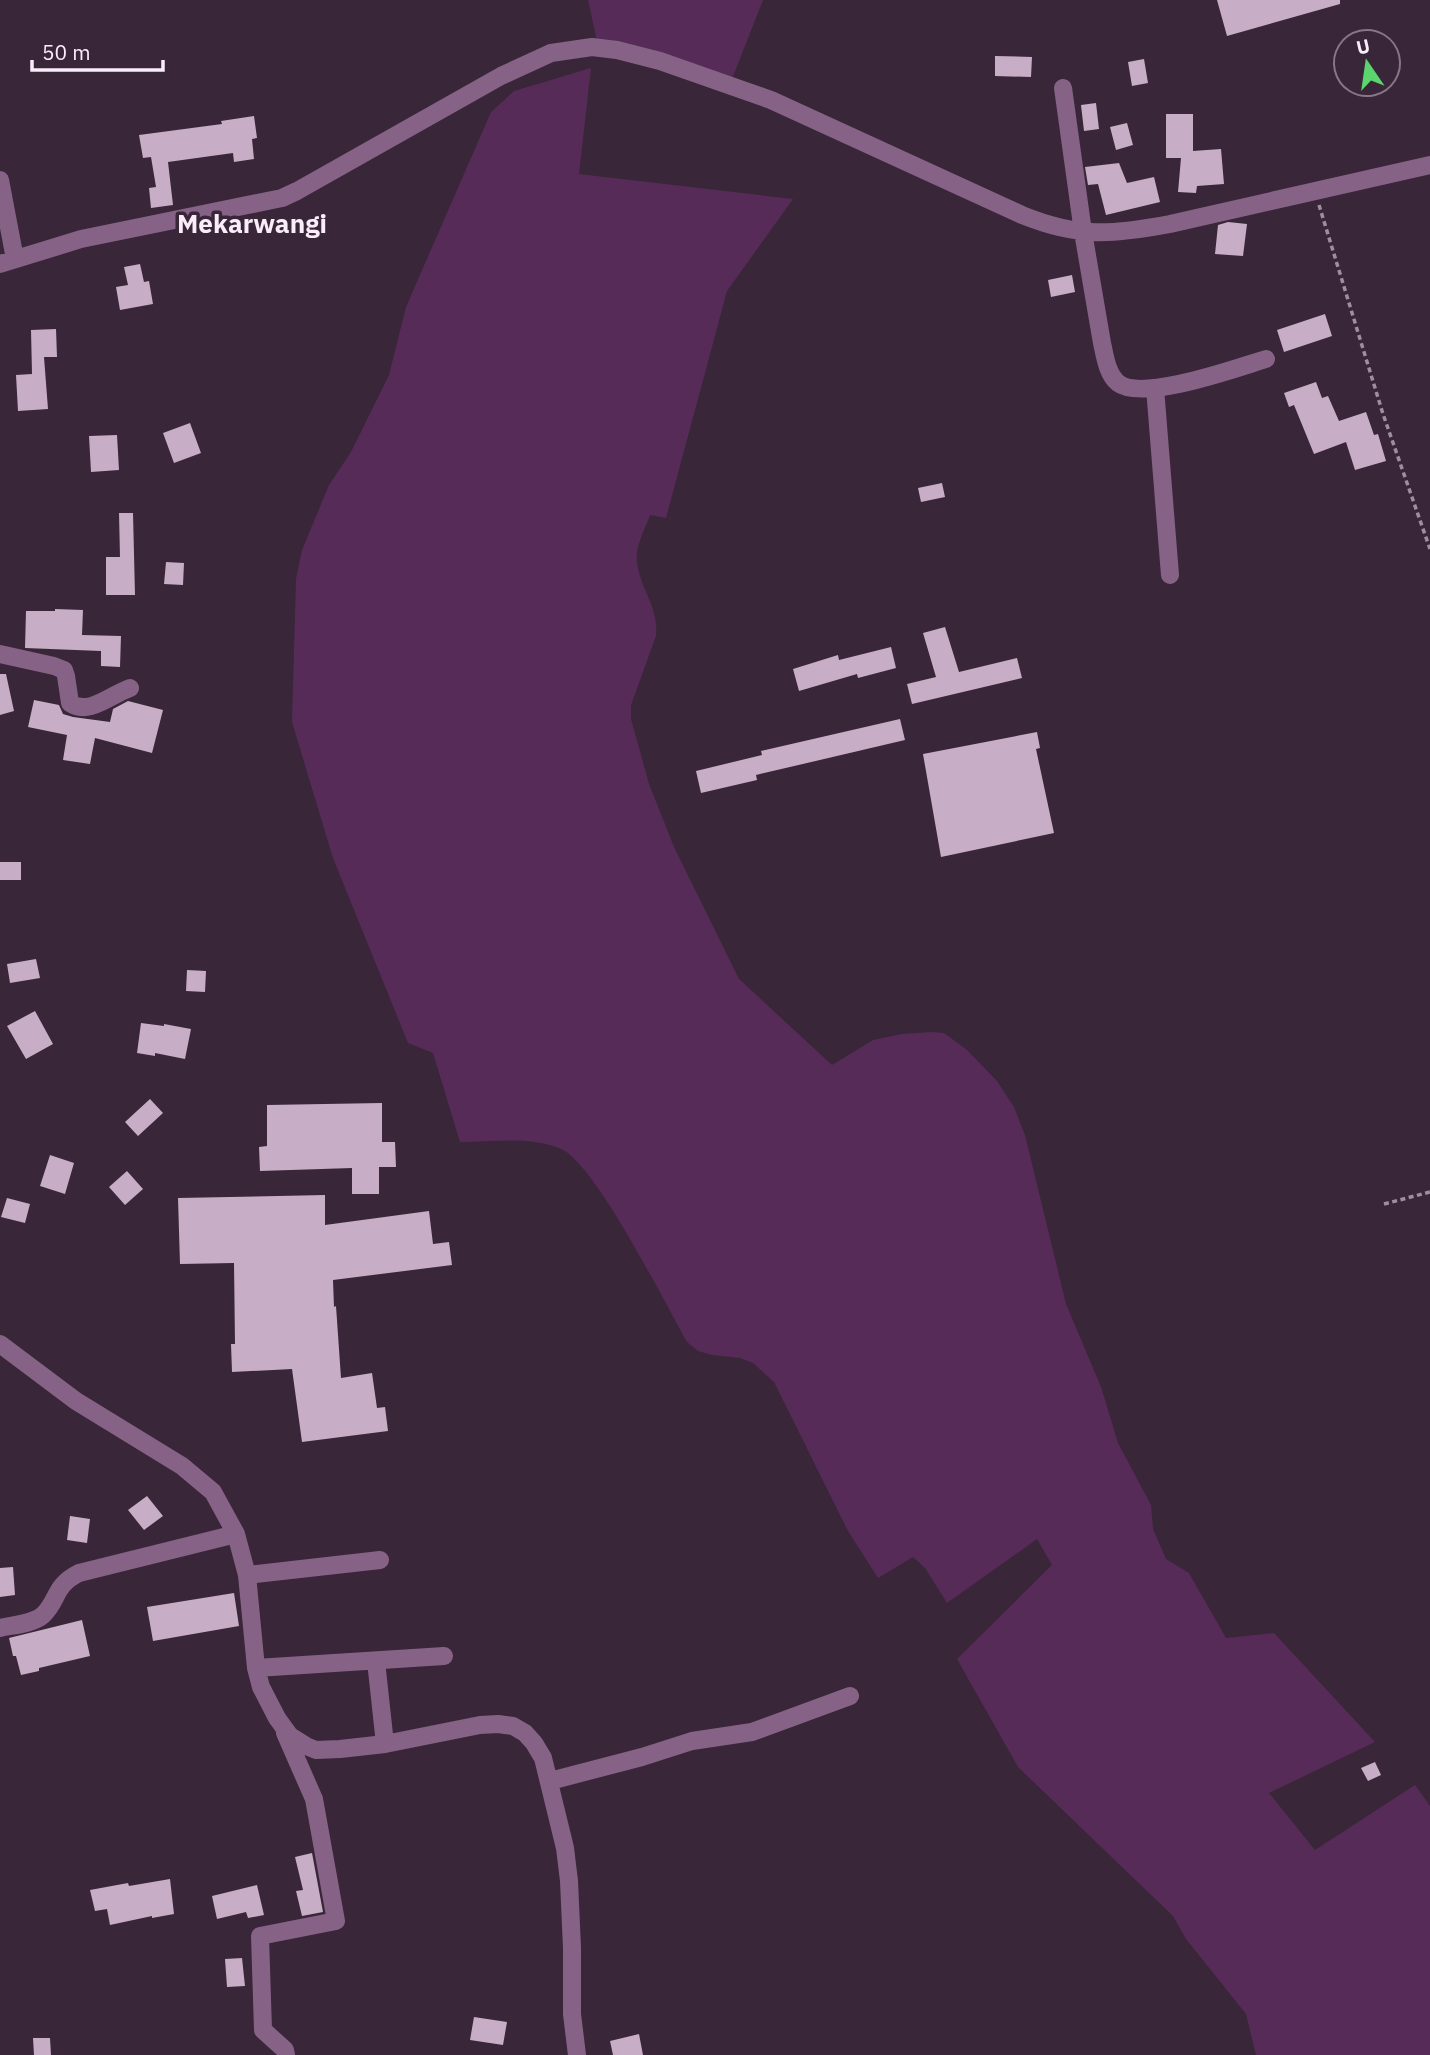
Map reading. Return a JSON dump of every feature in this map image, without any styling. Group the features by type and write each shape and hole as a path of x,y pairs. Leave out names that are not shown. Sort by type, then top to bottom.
{"street":[{"path":"0,180 7,262 81,239 282,198 501,76 551,53 592,47 617,50 660,61 771,100 1021,215 1047,225 1083,232 1105,234 1134,231 1430,165"},
{"path":"1063,88 1102,343 1110,370 1120,384 1129,388 1154,388 1186,382 1266,359"},
{"path":"1154,388 1170,575"},
{"path":"0,654 64,670 70,703 76,707 90,708 117,692 130,688"},
{"path":"0,1344 76,1401 182,1466 213,1492 236,1534 247,1576 256,1668 267,1702 283,1729 314,1798 336,1921 260,1936 263,2030 285,2050 286,2055"},
{"path":"0,1628 31,1621 43,1615 61,1586 79,1573 236,1534"},
{"path":"247,1576 380,1560"},
{"path":"256,1668 444,1656"},
{"path":"376,1661 385,1744"},
{"path":"550,1781 692,1741 752,1732 850,1696"},
{"path":"283,1729 298,1742 316,1749 385,1744 480,1725 498,1724 513,1726 525,1733 534,1743 543,1758 550,1781 565,1848 569,1881 572,2014 576,2055"}],"path":[{"path":"1314,191 1383,414 1430,549"},
{"path":"1384,1204 1430,1192"}],"shaded area":[{"path":"588,0 763,0 732,79 597,41"},
{"path":"591,68 579,174 793,199 727,291 666,518 650,515 637,550 639,572 655,616 656,636 631,705 631,719 649,784 674,847 739,979 832,1065 873,1040 902,1034 944,1033 967,1050 997,1081 1014,1107 1025,1135 1066,1304 1101,1387 1118,1443 1151,1505 1153,1529 1166,1559 1189,1573 1226,1638 1274,1633 1375,1742 1269,1793 1315,1850 1415,1785 1430,1806 1430,2055 1256,2055 1246,2014 1186,1939 1173,1916 1018,1767 957,1659 1052,1565 1037,1539 947,1603 925,1568 913,1557 878,1578 848,1531 774,1382 753,1363 740,1358 698,1351 687,1342 610,1206 575,1160 561,1149 537,1142 460,1142 433,1053 408,1043 333,858 292,722 296,579 302,550 329,485 351,452 389,375 406,307 491,112 514,91"}],"building":[{"path":"1217,0 1340,0 1340,4 1227,36"},
{"path":"995,56 1032,57 1031,77 995,76"},
{"path":"1144,59 1148,83 1132,86 1128,62"},
{"path":"1096,103 1099,129 1084,131 1081,105"},
{"path":"1166,114 1193,114 1193,151 1221,149 1224,184 1197,186 1196,193 1178,192 1181,158 1166,158"},
{"path":"254,116 257,138 252,139 254,159 234,162 233,153 168,162 173,205 151,208 149,188 156,187 151,157 143,158 139,135 222,124 221,121"},
{"path":"1127,123 1133,145 1116,150 1110,127"},
{"path":"1119,163 1127,183 1154,177 1160,202 1106,215 1098,184 1088,185 1085,167"},
{"path":"1228,222 1247,224 1243,256 1215,254 1218,225"},
{"path":"140,264 144,282 149,281 153,304 120,310 116,287 128,285 124,267"},
{"path":"1072,275 1075,292 1051,297 1048,280"},
{"path":"1325,314 1332,336 1284,352 1277,330"},
{"path":"56,329 57,357 44,357 48,409 18,411 16,375 32,374 31,330"},
{"path":"1316,382 1322,398 1328,396 1339,421 1366,412 1374,435 1378,434 1386,461 1355,470 1346,442 1314,454 1294,405 1289,407 1284,393"},
{"path":"190,423 201,453 174,463 163,433"},
{"path":"117,435 119,470 91,472 89,436"},
{"path":"942,483 945,497 921,502 918,488"},
{"path":"119,513 133,513 135,595 106,595 106,557 120,557"},
{"path":"166,562 184,563 183,585 164,584"},
{"path":"83,610 82,635 121,636 120,667 101,666 101,651 25,648 26,611"},
{"path":"945,627 959,672 1017,658 1022,678 912,704 907,684 936,677 923,633"},
{"path":"891,647 896,668 858,678 857,674 799,691 793,669 838,655 839,660"},
{"path":"0,674 6,674 14,711 0,715"},
{"path":"34,700 59,705 63,714 73,717 110,722 113,709 128,701 163,710 152,753 95,738 90,764 63,760 67,735 28,727"},
{"path":"900,719 905,740 756,775 757,780 701,793 696,771 762,755 761,751"},
{"path":"1037,732 1040,748 1036,749 1054,833 941,857 923,754"},
{"path":"0,862 21,862 21,880 0,880"},
{"path":"36,959 40,978 10,983 7,964"},
{"path":"187,970 206,971 205,992 186,991"},
{"path":"35,1011 53,1044 26,1059 7,1026"},
{"path":"141,1023 191,1029 185,1059 155,1053 155,1056 137,1053"},
{"path":"150,1099 163,1113 138,1136 125,1122"},
{"path":"382,1103 382,1142 395,1142 396,1167 379,1167 379,1194 352,1194 352,1168 260,1171 259,1147 267,1146 267,1105"},
{"path":"50,1155 74,1163 65,1194 40,1186"},
{"path":"127,1171 143,1189 125,1205 109,1187"},
{"path":"325,1195 325,1225 429,1211 433,1244 449,1242 452,1265 333,1280 341,1378 372,1373 377,1408 385,1407 388,1431 302,1442 292,1369 232,1372 231,1344 235,1344 234,1263 180,1264 178,1198"},
{"path":"7,1198 30,1204 25,1223 1,1217"},
{"path":"147,1496 163,1516 144,1530 128,1510"},
{"path":"70,1516 90,1519 87,1543 67,1540"},
{"path":"13,1567 15,1595 0,1597 0,1568"},
{"path":"234,1593 239,1626 153,1641 147,1607"},
{"path":"82,1620 90,1656 21,1675 9,1638"},
{"path":"1375,1762 1381,1775 1368,1781 1361,1768"},
{"path":"312,1853 323,1912 302,1916 296,1891 303,1890 295,1857"},
{"path":"170,1879 174,1914 110,1925 107,1909 95,1911 90,1890"},
{"path":"257,1885 264,1915 248,1918 246,1912 217,1919 212,1896"},
{"path":"242,1958 245,1986 227,1987 225,1959"},
{"path":"474,2017 507,2022 503,2045 470,2040"},
{"path":"639,2034 643,2055 613,2055 610,2041"},
{"path":"33,2038 50,2038 51,2055 34,2055"}],"district":[{"name":"Mekarwangi","path":"252,224"}]}
